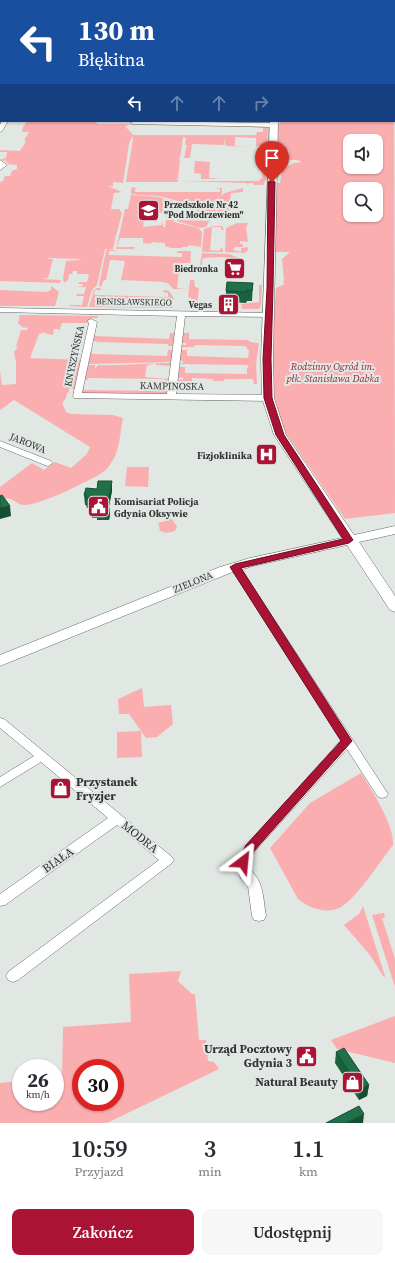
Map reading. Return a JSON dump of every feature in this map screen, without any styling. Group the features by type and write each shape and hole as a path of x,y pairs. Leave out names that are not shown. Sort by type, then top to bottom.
{"street":[{"path":"0,130 3,123"},
{"path":"134,123 274,123 267,359 268,398 280,435 395,608"},
{"path":"0,162 4,165 0,168"},
{"name":"BENISŁAWSKIEGO","path":"0,310 268,315"},
{"path":"171,397 181,313"},
{"name":"KNYSZYŃSKA","path":"77,396 92,328 91,321"},
{"name":"KAMPINOSKA","path":"77,396 268,398"},
{"name":"JAROWA","path":"0,444 48,463"},
{"name":"ZIELONA","path":"0,661 235,567 395,530"},
{"path":"235,567 382,794"},
{"name":"MODRA","path":"0,722 168,860 14,976"},
{"path":"259,916 254,884 243,867 246,854 347,741"},
{"path":"0,783 41,757"},
{"name":"BIAŁA","path":"0,901 117,818"}],"green space":[{"path":"26,122 95,122 98,124 133,124 125,126 133,135 256,135 257,132 263,132 263,128 238,126 267,126 268,128 267,148 265,146 256,146 256,138 235,137 235,146 249,147 225,146 228,145 225,145 225,138 224,145 192,144 190,158 184,158 187,145 185,145 186,138 183,137 180,158 177,159 180,159 178,179 175,179 178,180 178,182 126,182 133,139 132,136 129,144 123,183 113,182 113,186 108,186 122,192 114,193 111,209 119,209 122,213 116,236 112,238 116,237 113,249 105,249 97,285 92,290 87,307 69,306 82,305 84,296 76,296 77,294 84,294 86,287 76,287 83,286 83,284 79,284 79,282 87,282 89,274 77,274 77,271 73,271 72,274 69,274 68,280 64,283 63,278 66,261 81,259 49,258 48,259 53,259 48,278 42,279 61,280 60,283 0,281 0,184 5,176 10,176 12,171 17,169 17,165 8,164 6,161 0,160 6,158 7,152 0,152 0,150 20,151 29,132 22,132"},
{"name":"Rodzinny Ogród im. płk. Stanisława Dabka","path":"280,122 394,122 395,513 345,519 285,432 276,413 270,385 276,288 285,284 283,283 282,259 289,252 274,252 275,183 280,183 282,171 276,165 286,170 285,168 294,163 302,162 297,160 289,160 287,158 290,150 281,154 276,153 278,126"},
{"path":"195,161 210,162 209,178 220,179 201,179 201,174 194,173"},
{"path":"267,162 266,181 264,182 264,185 254,185 253,183 249,183 247,185 247,183 181,181 258,181 262,178 262,164"},
{"path":"133,187 138,189 135,189 135,192 220,192 220,189 216,188 222,188 222,194 215,201 216,214 159,196 131,194 131,189"},
{"path":"243,188 243,192 231,193 228,217 242,216 242,220 227,220 217,215 219,197 225,193"},
{"path":"131,195 158,197 186,204 205,213 195,210 172,210 171,213 175,213 174,219 166,219 167,213 165,213 165,217 164,213 147,211 145,216 140,216 139,221 144,221 143,227 162,225 163,221 163,227 165,227 166,220 174,220 174,222 198,228 202,232 201,247 189,245 188,247 171,248 165,246 165,243 143,243 143,238 120,238 117,247 135,247 134,249 116,249 125,209 128,209"},
{"path":"177,215 187,216 179,217 178,220 209,221 209,217 204,217 206,215 212,216 206,227 199,228 177,221"},
{"path":"237,223 248,223 246,228 248,242 240,241 240,244 243,244 243,247 235,247 233,250 241,252 241,248 248,247 248,251 246,251 246,253 225,252 226,228"},
{"path":"214,226 222,226 224,229 221,230 221,227 212,227 210,250 219,251 221,248 223,249 223,252 202,252 204,229"},
{"path":"108,249 118,251 109,251 109,255 182,257 182,253 176,253 178,251 191,251 190,266 189,263 180,263 177,288 186,289 173,289 169,284 163,282 121,280 125,261 110,260 106,280 104,280 101,287 99,285 106,251"},
{"path":"202,253 229,254 240,259 222,257 203,258 199,272"},
{"path":"190,280 194,280 195,287 199,288 197,305 202,305 202,309 189,302 192,302 191,298 188,297"},
{"path":"259,285 262,285 261,305 259,309 242,309 241,304 259,302"},
{"path":"51,286 59,292 55,306 0,306 0,290 46,292 51,290"},
{"path":"100,288 101,290 95,290 94,295 168,297 168,293 163,292 166,290 174,299 169,300 173,308 89,307 94,290"},
{"path":"20,315 98,316 98,318 92,318 90,323 62,323 59,331 58,329 54,329 53,335 44,333 45,332 39,334 30,358 82,360 76,389 69,389 66,398 62,403 66,412 71,414 113,415 123,418 116,453 111,463 104,471 88,481 51,498 23,505 7,498 0,500 0,487 32,463 44,470 55,462 71,468 87,454 90,447 14,400 0,410 0,371 2,385 16,384 16,362 14,352 18,347 16,346 21,330 27,330 28,328 22,327 18,323"},
{"path":"170,333 175,333 174,346 168,346 168,344 98,342 97,344 97,341 92,341 94,336 169,339"},
{"path":"183,333 189,333 189,339 248,340 250,342 259,343 256,364 257,384 254,384 253,379 224,379 224,381 213,381 213,379 192,378 192,381 177,381 177,379 183,380 183,377 177,378 178,367 185,367 185,373 247,374 247,368 249,368 247,365 180,364 179,363 183,363 183,361 179,360 181,350 187,350 187,356 248,358 249,351 245,346 195,345 194,347 182,347 181,345 186,345 186,343 181,343"},
{"path":"168,350 173,350 171,362 87,364 89,351 92,351 92,354 167,356"},
{"path":"156,363 171,363 171,366 156,365"},
{"path":"151,364 147,365 145,377 169,380 88,378 87,380 83,380 87,365 95,365 95,369 98,365"},
{"path":"163,384 168,384 167,394 81,395 83,387 84,390 162,391"},
{"path":"127,467 149,467 148,487 125,486"},
{"path":"172,519 177,527 175,531 166,533 158,530 160,529 158,523"},
{"path":"142,688 144,707 171,705 173,724 157,737 146,738 129,714 119,714 118,699"},
{"path":"141,731 142,757 117,758 117,732"},
{"path":"361,773 386,818 393,837 393,845 368,880 345,904 334,910 317,909 298,899 270,848 310,803"},
{"path":"363,906 385,977 370,955 344,925 359,914"},
{"path":"384,913 385,918 382,918 395,959 395,987 372,915"},
{"path":"181,971 178,981 192,994 195,994 199,1040 206,1040 208,1061 214,1062 219,1069 107,1123 0,1123 0,1083 12,1082 12,1111 64,1111 63,1027 131,1022 129,974"},
{"path":"395,1016 395,1063 337,1049 331,1040"}],"building":[{"path":"227,282 253,283 252,291 226,291"},
{"path":"98,481 112,481 108,510 96,510 97,507 91,507 93,498 86,498 86,495 84,495 86,488 97,489"},
{"path":"2,495 10,506 0,508 0,496"},
{"path":"62,781 67,786 61,790 55,785"},
{"path":"344,1048 369,1085 360,1089 336,1052"},
{"path":"359,1106 364,1114 346,1123 326,1123"}],"place":[{"name":"Przedszkole Nr 42 \"Pod Modrzewiem\"","path":"149,210"},
{"name":"Biedronka","path":"234,269"},
{"name":"Vegas","path":"228,305"},
{"name":"Fizjoklinika","path":"267,455"},
{"name":"Komisariat Policja Gdynia Oksywie","path":"98,507"},
{"name":"Przystanek Fryzjer","path":"61,789"},
{"name":"Urząd Pocztowy Gdynia 3","path":"307,1056"},
{"name":"Natural Beauty","path":"353,1082"}],"route":[{"path":"243,862 250,848 347,741 235,567 250,562 349,540 280,435 268,398 267,359 272,182"}]}
